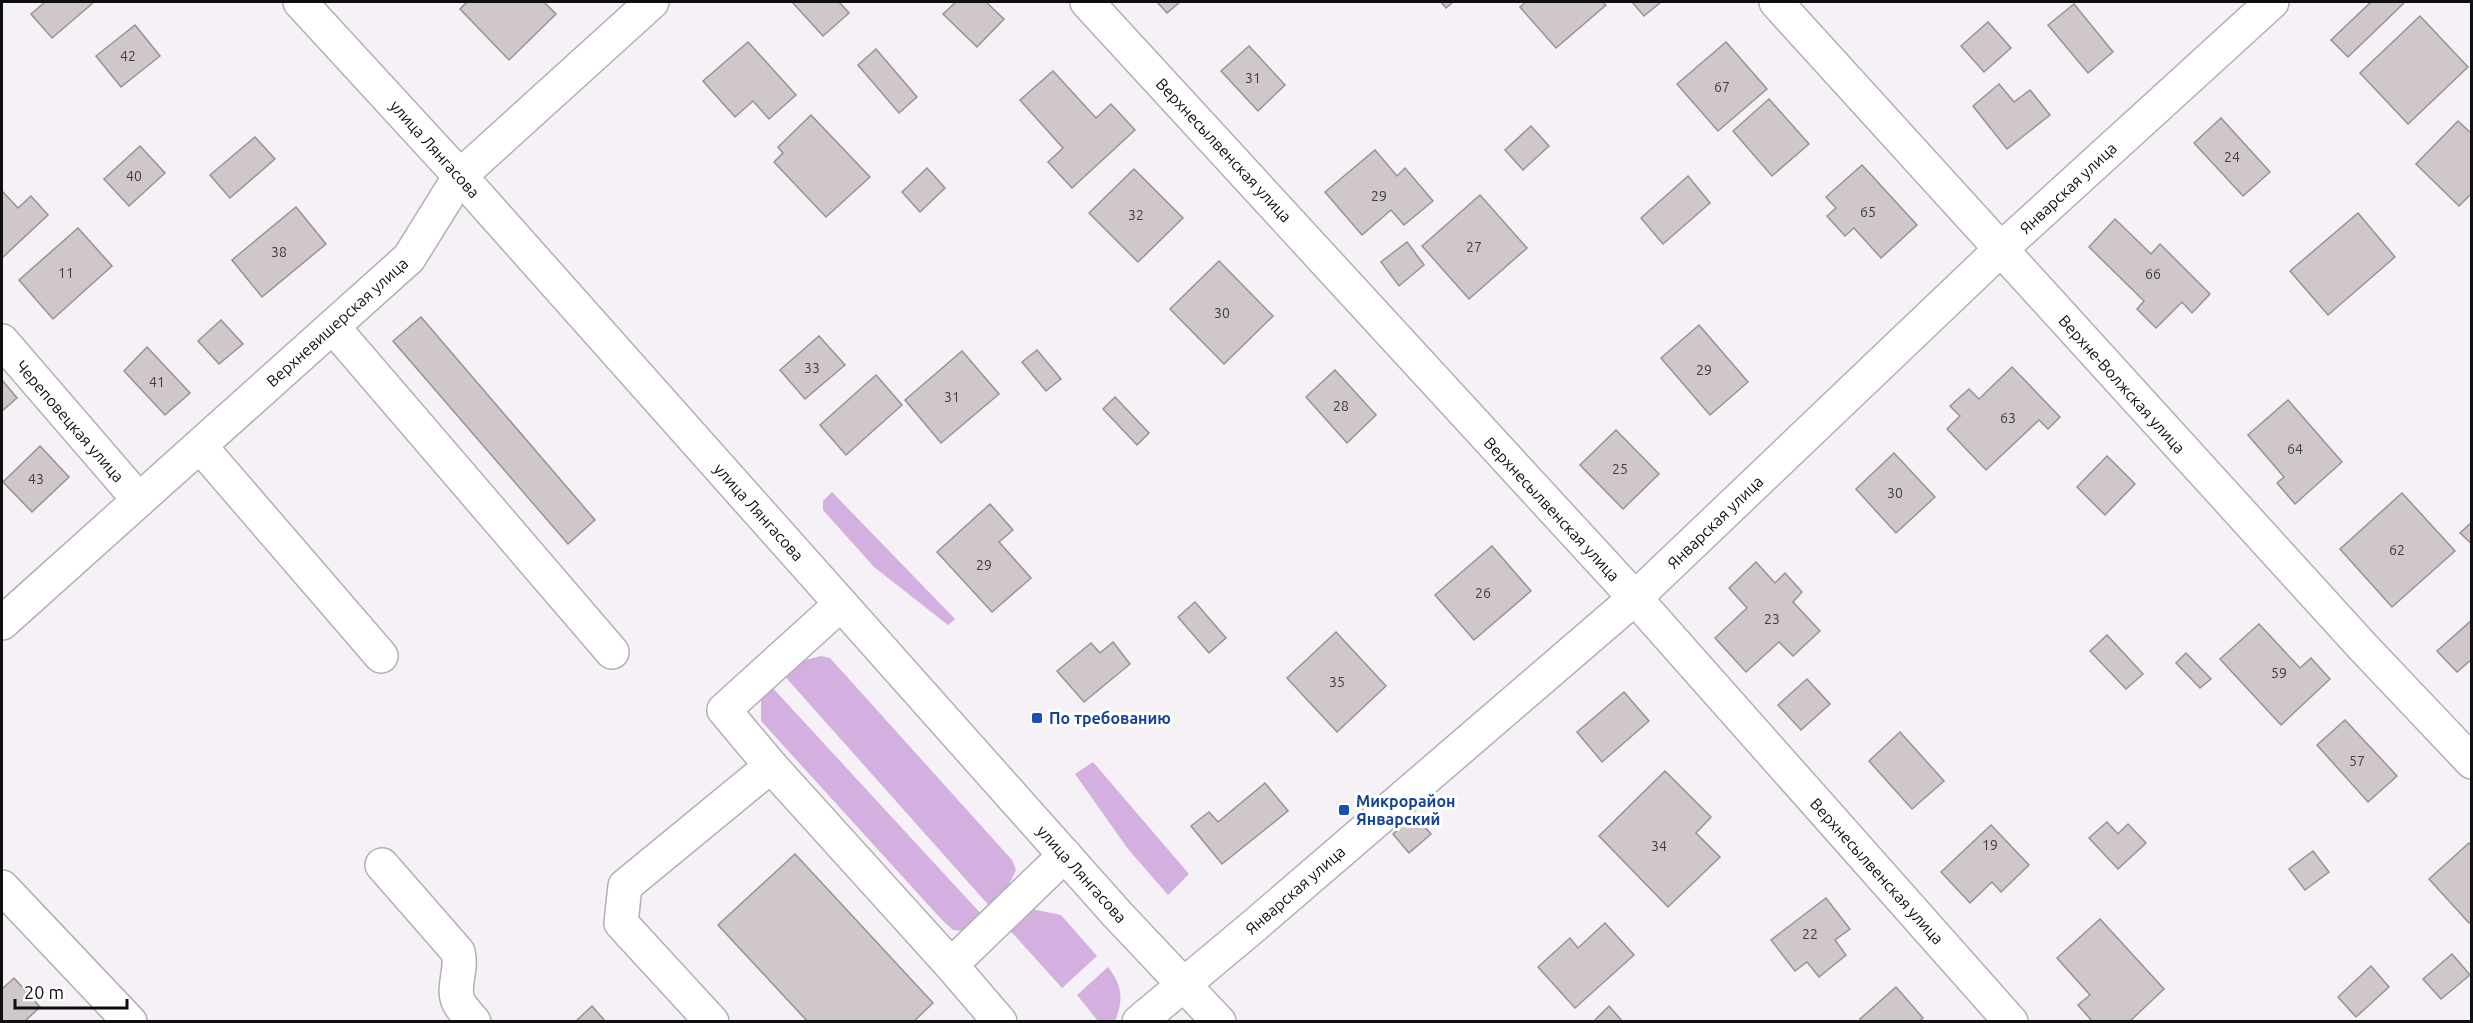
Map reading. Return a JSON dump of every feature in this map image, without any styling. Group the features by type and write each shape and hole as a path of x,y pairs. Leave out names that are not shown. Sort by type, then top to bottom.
{"street":[{"name":"улица Лянгасова","path":"300,2 460,176 1117,914 1219,1022"},
{"name":"Верхневишерская улица","path":"2,623 409,258 460,176 652,2"},
{"name":"Верхнесылвенская улица","path":"1087,2 1635,598 2011,1022"},
{"name":"Верхне-Волжская улица","path":"1776,2 2354,638 2472,762"},
{"name":"Январская улица","path":"1139,1022 1635,598 2000,250 2272,2"},
{"path":"333,327 612,652"},
{"name":"Череповецкая улица","path":"2,341 139,500"},
{"path":"200,446 381,656"},
{"path":"841,604 724,710 771,766 951,964 1000,1022"},
{"path":"712,1022 621,923 625,886 771,766"},
{"path":"951,964 1065,855"},
{"path":"382,865 458,952 461,964 457,980 458,1002 474,1022"},
{"path":"2,886 130,1022"}],"shaded area":[{"path":"832,492 955,619 948,625 874,567 823,510 823,501"},
{"path":"821,656 830,658 1012,860 1016,870 1004,895 992,909 781,672 793,663"},
{"path":"770,685 983,916 966,931 953,930 942,920 761,721 761,693"},
{"path":"1093,762 1189,874 1168,895 1128,849 1075,774"},
{"path":"1032,909 1061,915 1097,956 1062,988 1006,926"},
{"path":"1108,967 1119,986 1120,1006 1115,1021 1098,1021 1077,995"}],"building":[{"path":"45,2 94,2 52,38 31,14"},
{"path":"467,2 544,2 556,14 509,60 460,9"},
{"path":"792,2 839,2 849,13 823,36"},
{"path":"956,2 986,2 1004,19 977,47 943,14"},
{"path":"1157,2 1180,2 1167,13"},
{"path":"1441,2 1453,2 1446,8"},
{"path":"1526,2 1602,2 1606,5 1556,48 1520,7"},
{"path":"1632,2 1661,2 1644,16"},
{"path":"2371,2 2405,2 2348,57 2331,40"},
{"path":"2074,4 2113,52 2088,73 2048,25"},
{"path":"2420,16 2468,67 2408,124 2360,73"},
{"path":"1988,22 2011,48 1984,72 1961,46"},
{"path":"135,25 160,56 121,87 96,56"},
{"path":"748,42 796,95 769,119 753,101 735,117 703,81"},
{"path":"1726,42 1767,89 1718,131 1677,84"},
{"path":"1249,46 1285,85 1258,111 1221,71"},
{"path":"876,49 917,97 899,113 858,65"},
{"path":"1053,71 1096,118 1111,104 1135,130 1072,188 1048,162 1063,148 1020,100"},
{"path":"1999,84 2014,102 2030,90 2050,115 2007,149 1973,106"},
{"path":"1769,99 1809,144 1772,176 1733,131"},
{"path":"811,115 870,177 826,217 774,162 783,153 778,147"},
{"path":"2221,118 2270,172 2243,196 2194,143"},
{"path":"2458,121 2472,134 2472,193 2459,206 2416,164"},
{"path":"1531,126 1549,146 1523,170 1505,150"},
{"path":"255,137 275,159 230,198 210,175"},
{"path":"140,146 165,173 129,206 104,179"},
{"path":"1375,150 1397,176 1405,168 1433,201 1404,225 1391,210 1362,235 1325,192"},
{"path":"1862,165 1917,225 1881,258 1854,228 1845,236 1827,216 1836,208 1826,197"},
{"path":"927,168 945,188 920,212 902,192"},
{"path":"1134,169 1183,218 1138,262 1089,213"},
{"path":"1688,176 1710,203 1663,244 1641,218"},
{"path":"2,191 18,208 31,196 48,215 2,258"},
{"path":"1480,195 1527,248 1469,299 1422,246"},
{"path":"296,207 326,244 262,297 232,260"},
{"path":"2358,213 2395,257 2328,315 2290,271"},
{"path":"2115,219 2151,254 2160,244 2210,294 2192,313 2182,302 2156,328 2137,309 2144,301 2089,247"},
{"path":"78,228 112,266 53,319 19,280"},
{"path":"1407,242 1424,265 1399,286 1381,262"},
{"path":"1219,261 1273,316 1224,364 1170,309"},
{"path":"421,317 595,520 568,544 393,341"},
{"path":"221,320 243,344 219,364 198,341"},
{"path":"1699,325 1748,382 1710,415 1661,358"},
{"path":"819,336 845,365 805,399 780,370"},
{"path":"147,347 190,393 165,415 124,371"},
{"path":"1037,350 1061,379 1046,391 1022,362"},
{"path":"962,351 999,394 941,443 905,400"},
{"path":"2012,367 2060,417 2048,429 2039,420 1986,470 1947,429 1960,416 1950,406 1969,389 1979,399"},
{"path":"1335,370 1376,415 1347,443 1306,397"},
{"path":"876,375 902,405 846,455 820,425"},
{"path":"2,380 17,398 2,411"},
{"path":"1115,397 1149,433 1137,445 1103,409"},
{"path":"2288,400 2342,462 2295,504 2277,483 2284,477 2248,435"},
{"path":"1616,430 1659,474 1623,509 1580,465"},
{"path":"40,446 69,477 32,512 3,482"},
{"path":"1894,453 1935,497 1896,533 1856,489"},
{"path":"2107,456 2135,484 2105,515 2077,487"},
{"path":"2402,493 2455,551 2392,607 2340,549"},
{"path":"990,504 1013,530 999,542 1031,578 992,612 937,552"},
{"path":"2472,522 2472,544 2460,533"},
{"path":"1492,546 1531,591 1474,640 1435,595"},
{"path":"1756,562 1775,583 1785,573 1802,592 1793,602 1820,631 1793,656 1779,642 1746,672 1715,638 1747,608 1729,588"},
{"path":"1195,602 1226,638 1209,653 1178,617"},
{"path":"2472,620 2472,659 2457,672 2437,651"},
{"path":"2259,624 2300,668 2311,658 2330,679 2281,725 2220,659"},
{"path":"1336,632 1386,686 1337,732 1287,678"},
{"path":"2107,635 2143,674 2126,689 2090,651"},
{"path":"1113,642 1130,664 1084,702 1057,671 1091,643 1100,653"},
{"path":"2186,653 2211,679 2200,688 2176,663"},
{"path":"1807,679 1830,704 1801,730 1778,705"},
{"path":"1624,692 1649,721 1602,762 1577,732"},
{"path":"2345,720 2397,776 2368,802 2317,745"},
{"path":"1900,732 1944,781 1912,809 1869,761"},
{"path":"1665,771 1711,817 1696,833 1720,857 1668,907 1599,836"},
{"path":"1265,783 1288,811 1222,864 1191,826 1209,812 1218,822"},
{"path":"1414,815 1431,834 1409,853 1393,834"},
{"path":"2107,822 2118,834 2128,824 2146,843 2118,869 2089,838"},
{"path":"1991,825 2029,865 2001,892 1992,882 1970,903 1941,872"},
{"path":"2469,843 2472,846 2472,920 2469,923 2429,879"},
{"path":"2313,851 2329,872 2305,890 2289,869"},
{"path":"795,854 933,1003 913,1022 808,1022 718,925"},
{"path":"1826,898 1850,929 1835,940 1846,955 1819,977 1807,962 1795,971 1771,940"},
{"path":"2100,919 2164,989 2129,1022 2093,1022 2078,1005 2090,995 2057,958"},
{"path":"1605,923 1634,955 1575,1008 1538,967 1570,938 1578,948"},
{"path":"2452,954 2470,975 2441,999 2423,979"},
{"path":"2371,966 2389,987 2356,1017 2338,997"},
{"path":"14,978 40,1007 24,1022 2,1022 2,989"},
{"path":"1896,987 1923,1018 1919,1022 1862,1022 1860,1019"},
{"path":"592,1006 606,1022 575,1022"},
{"path":"1609,1006 1623,1022 1593,1022"}],"place":[{"name":"По требованию","path":"1037,718"},
{"name":"Микрорайон Январский","path":"1344,810"}]}
